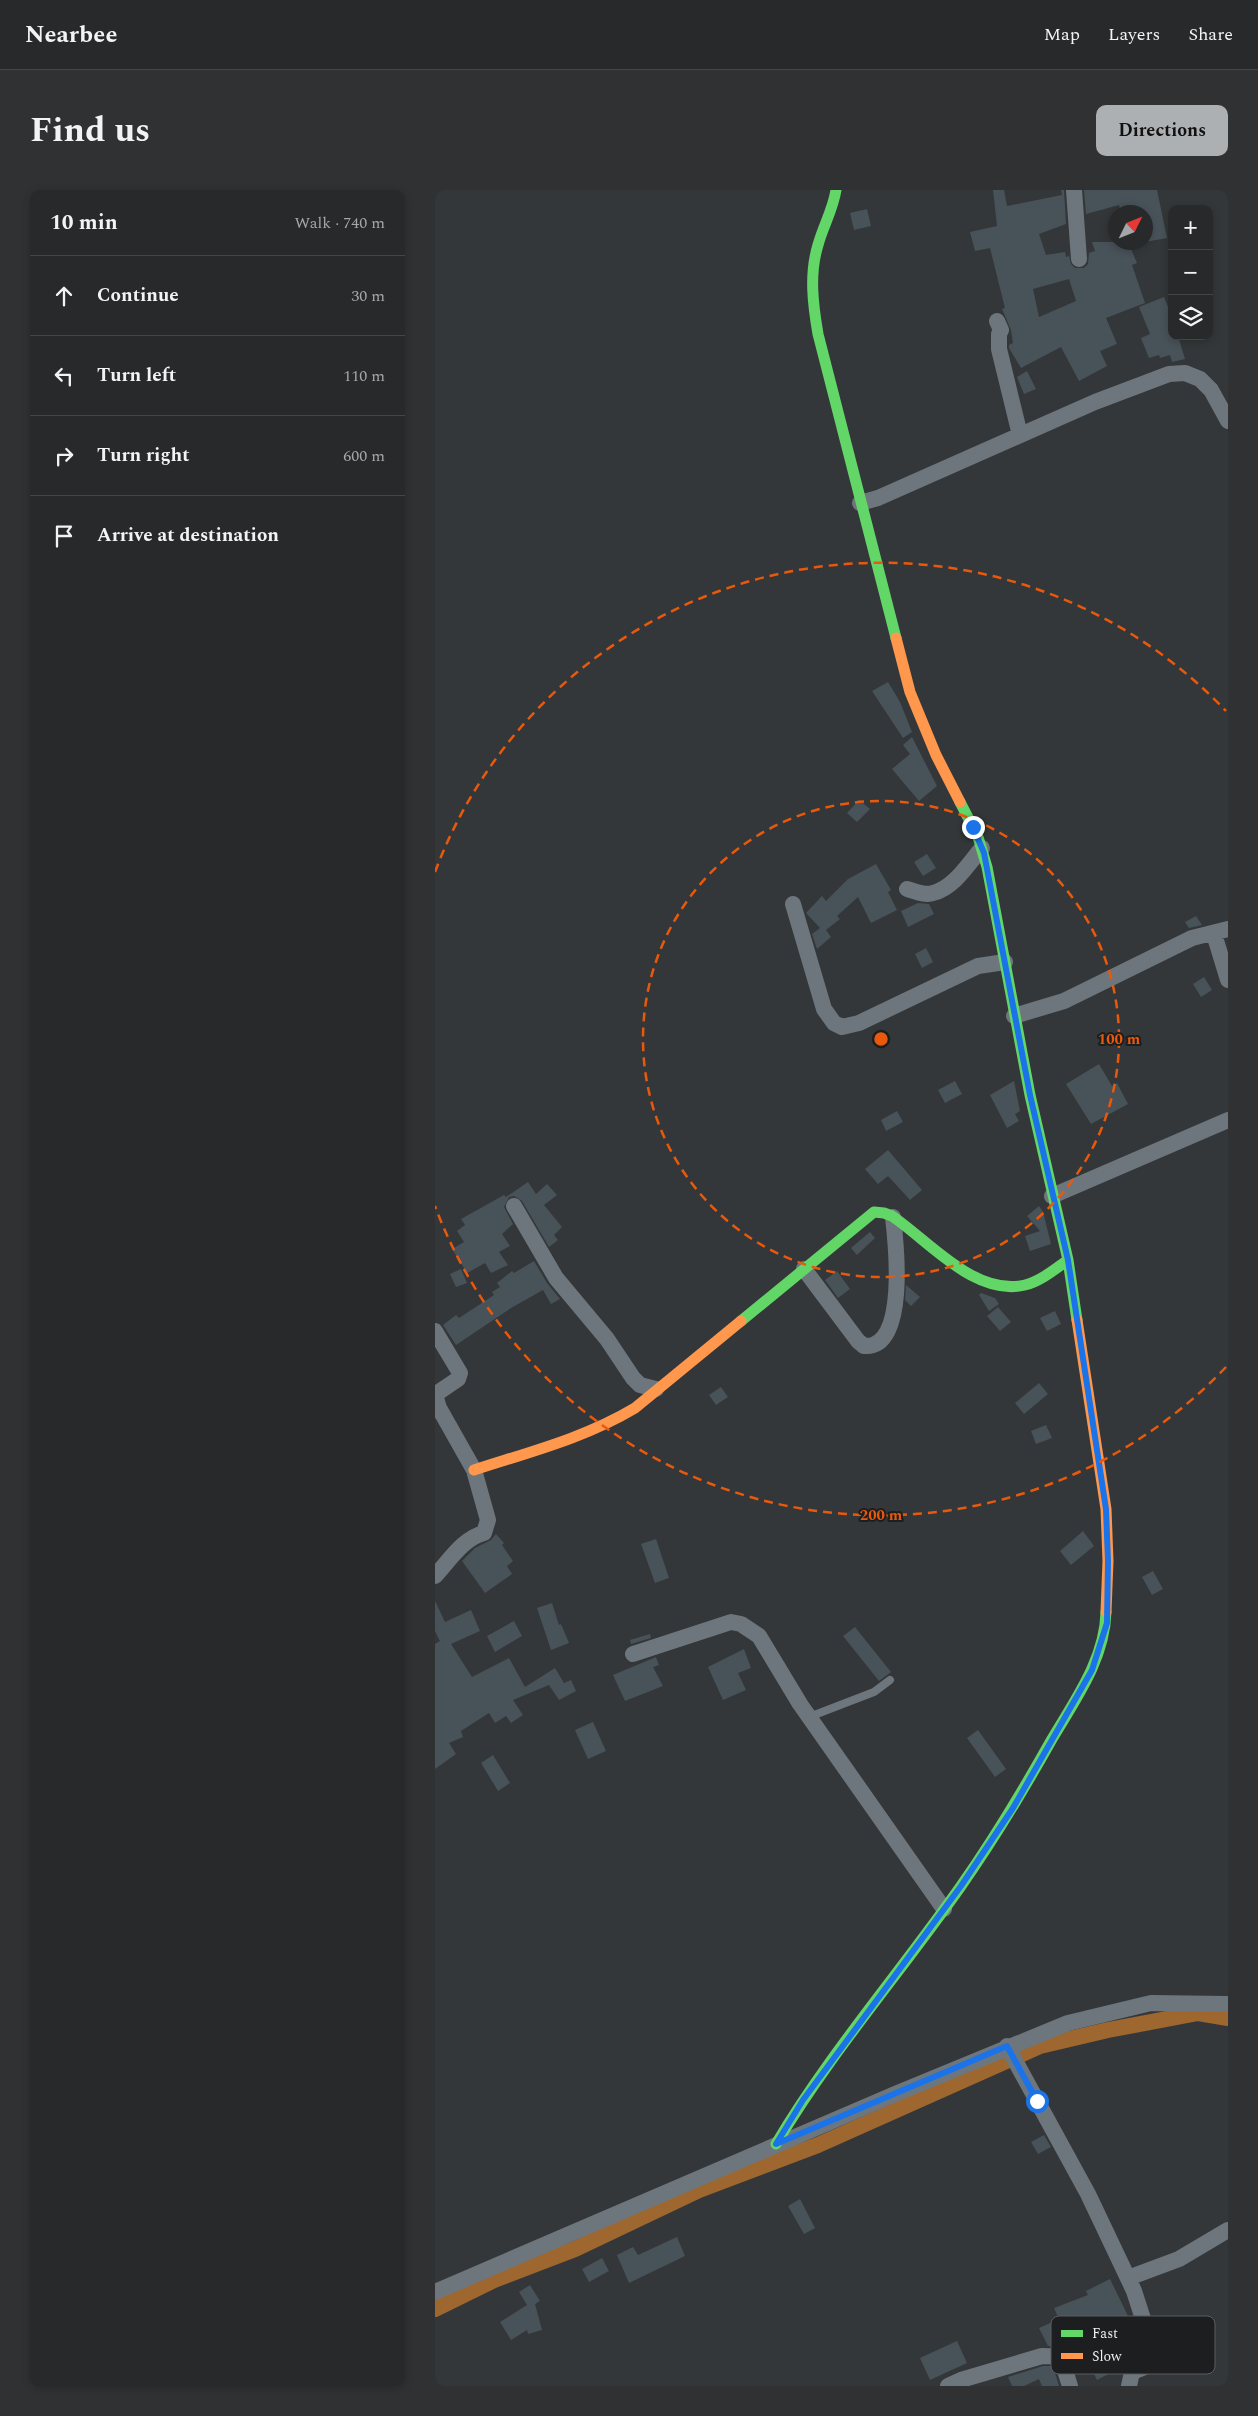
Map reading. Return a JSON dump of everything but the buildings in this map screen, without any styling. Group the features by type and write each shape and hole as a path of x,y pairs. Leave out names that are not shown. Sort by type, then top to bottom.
{"street":[{"path":"776,2144 803,2100 944,1909 1013,1808 1092,1670 1105,1634 1108,1608 1106,1509 1068,1260 1052,1196 1023,1014 1005,962 982,848 936,755 910,692 869,501 818,334 813,300 814,262 817,246 834,205 836,190"},
{"path":"1074,190 1079,259"},
{"path":"997,321 1001,330 999,334 999,349 1020,435"},
{"path":"869,501 1095,402 1169,374 1185,373 1201,379 1211,390 1228,421"},
{"path":"907,889 923,894 933,894 941,890 961,873 982,848"},
{"path":"793,904 824,1009 834,1023 842,1027 859,1023 978,966 1005,962"},
{"path":"1023,1014 1064,1001 1192,938 1221,932 1228,980"},
{"path":"1052,1196 1228,1120"},
{"path":"514,1206 556,1278 607,1339 633,1378 640,1386 656,1389"},
{"path":"474,1470 597,1430 635,1408 867,1215 881,1211 893,1217 970,1274 992,1284 1008,1288 1023,1286 1039,1280 1068,1260"},
{"path":"804,1268 857,1341 863,1346 873,1345 887,1333 893,1315 897,1290 893,1217"},
{"path":"435,1331 460,1373 458,1379 439,1392 436,1402 474,1470 488,1520 488,1526 484,1533 476,1534 457,1551 435,1576"},
{"path":"633,1654 731,1622 741,1624 759,1636 809,1717 944,1909"},
{"path":"435,2292 776,2144 1012,2056 1068,2023 1151,2003 1228,2004"},
{"path":"1012,2056 1088,2194 1128,2278 1142,2316"},
{"path":"1128,2278 1179,2259 1228,2230"},
{"path":"949,2386 961,2380 1042,2356 1051,2356"},
{"path":"1066,2374 1070,2386"}],"lane":[{"path":"809,1717 875,1692 890,1680"}],"waterway":[{"path":"435,2309 494,2280 575,2249 699,2190 818,2145 1040,2046 1108,2030 1198,2013 1228,2018"}],"traffic: fast":[{"path":"836,190 833,204 820,238 813,267 815,312 818,334 896,638"},
{"path":"960,802 978,837 987,867 1030,1095 1068,1260 1077,1320"},
{"path":"741,1321 874,1212 892,1216 954,1264 988,1283 1006,1287 1025,1285 1042,1278 1068,1260"},
{"path":"776,2144 842,2045 961,1886 1008,1814 1079,1694 1095,1663 1104,1629 1106,1612"}],"traffic: slow":[{"path":"896,638 910,692 936,755 960,802"},
{"path":"1077,1320 1106,1509 1108,1561 1106,1612"},
{"path":"474,1470 577,1436 616,1419 635,1408 741,1321"}],"route":[{"path":"973,827 984,853 1030,1095 1068,1260 1106,1509 1108,1561 1107,1623 1092,1670 1013,1808 961,1886 803,2100 776,2144 1007,2046 1037,2101"}]}
